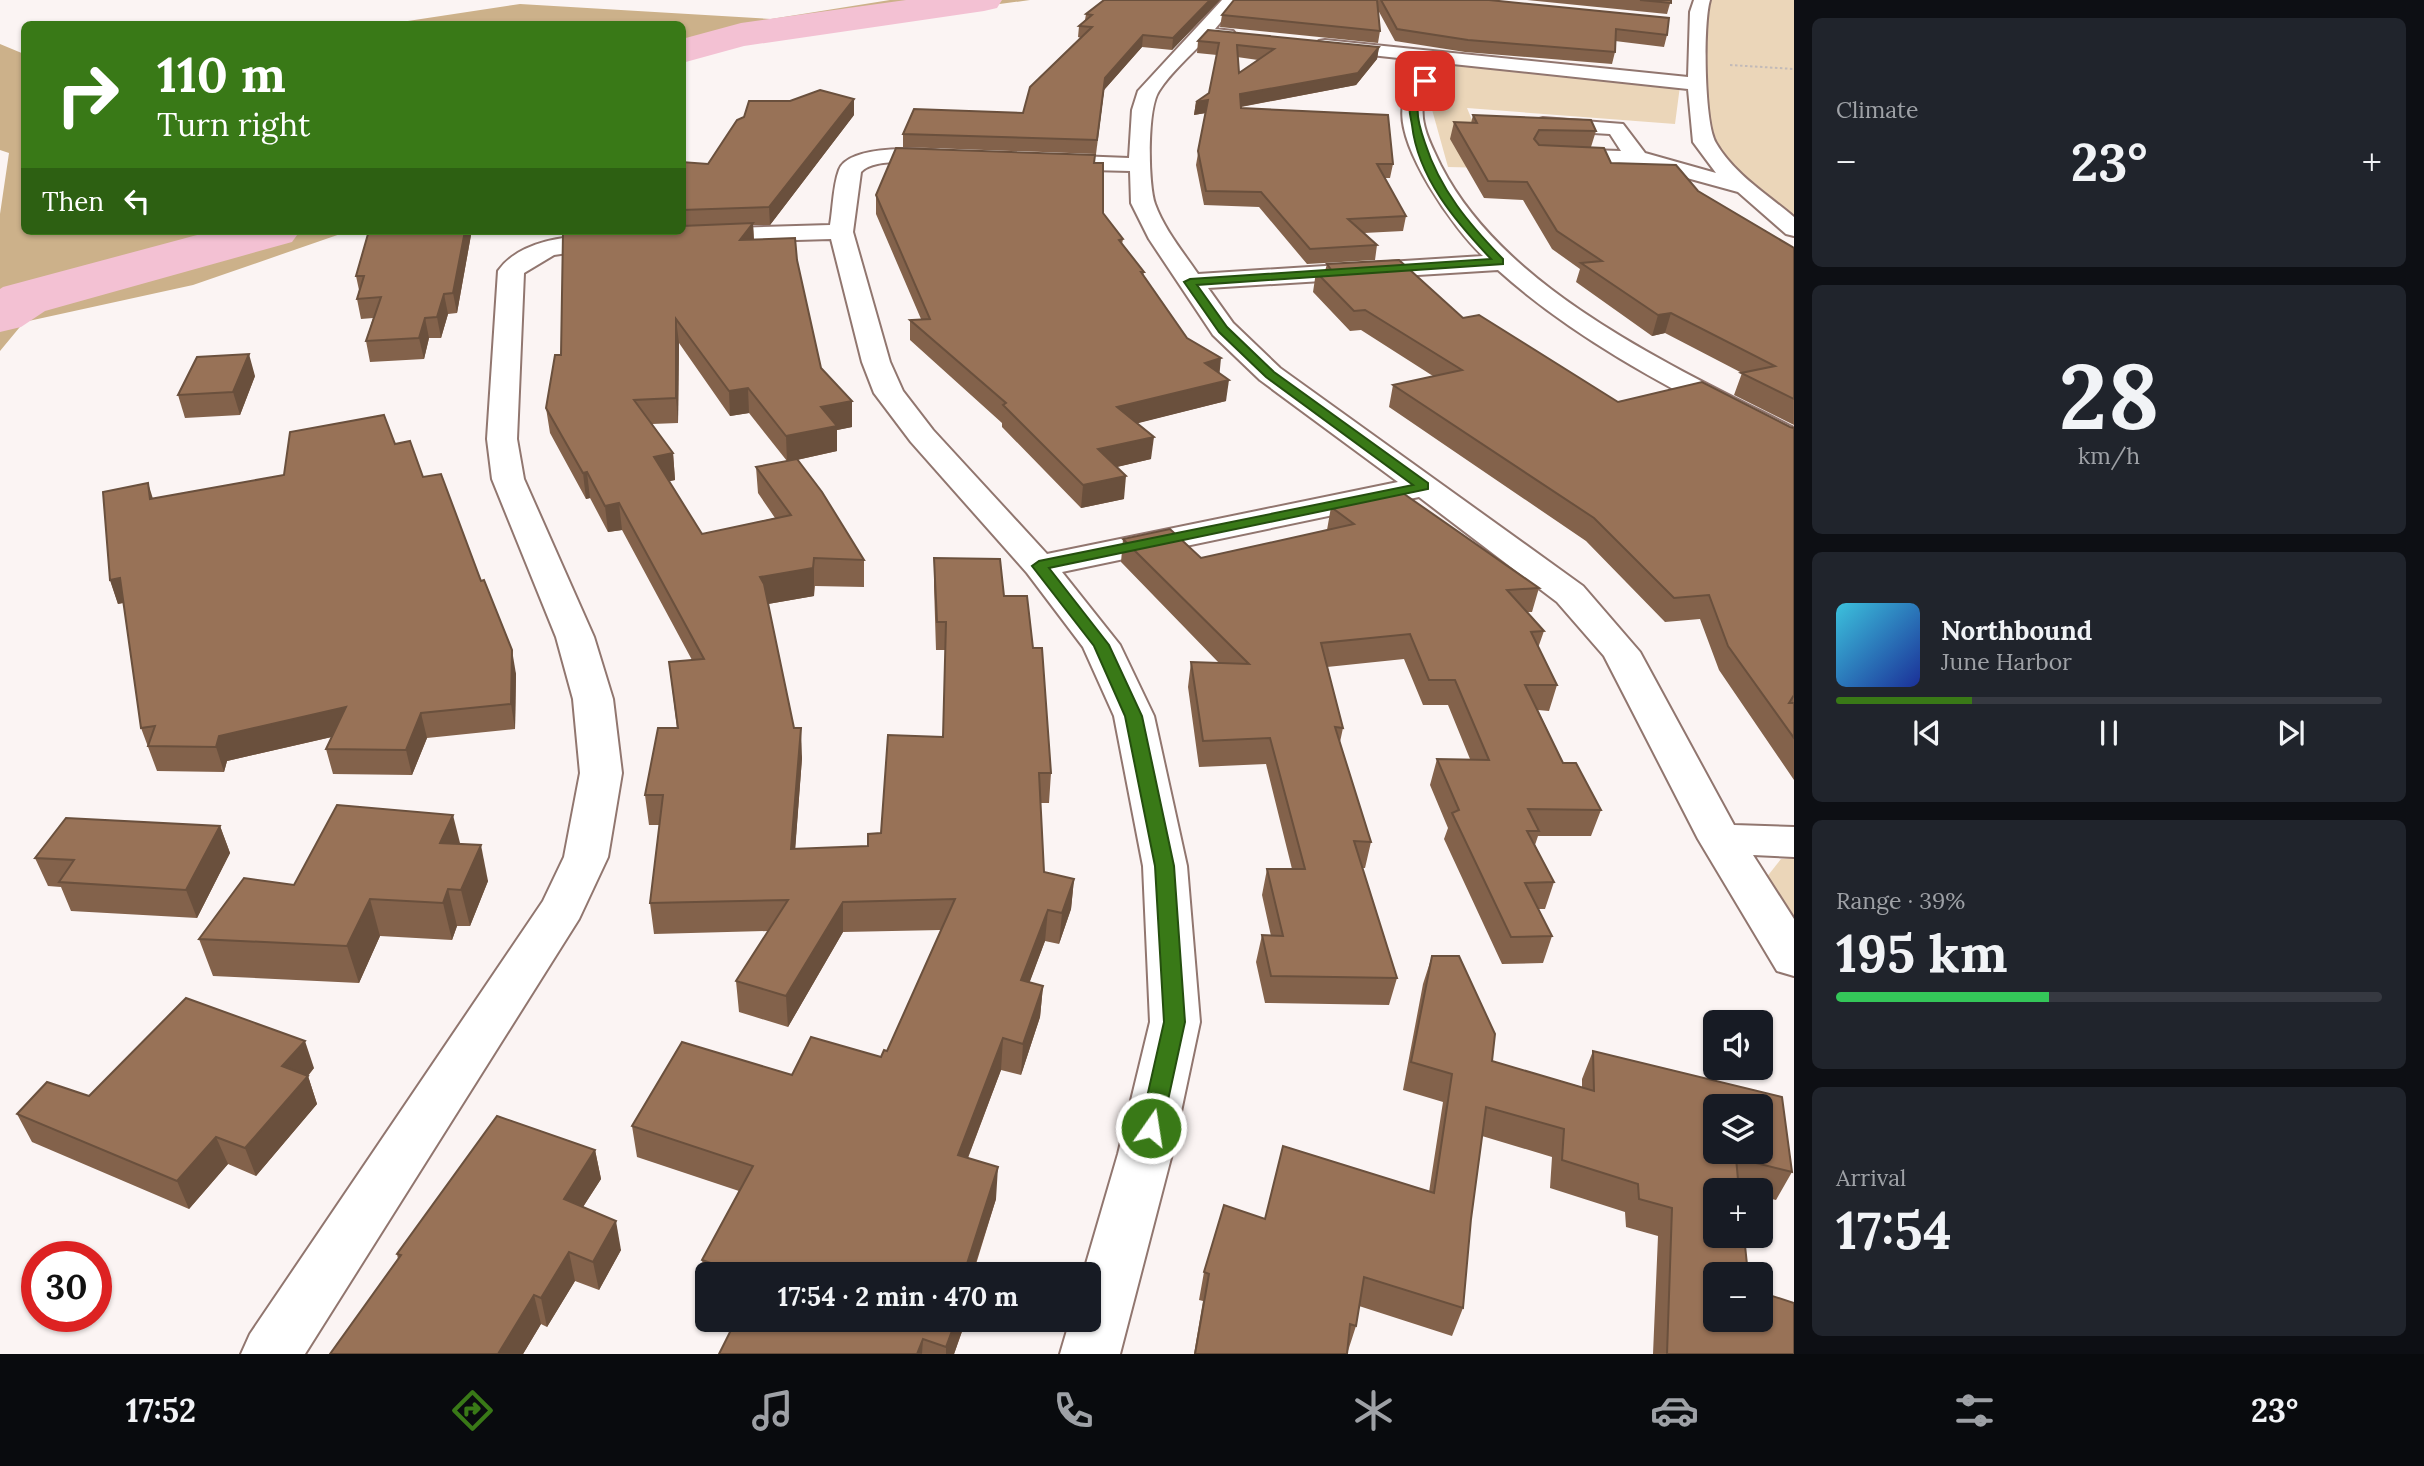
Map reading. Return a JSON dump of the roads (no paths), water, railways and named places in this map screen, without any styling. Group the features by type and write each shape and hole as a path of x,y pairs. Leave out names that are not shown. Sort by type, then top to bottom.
{"street":[{"path":"1231,0 1148,90 1142,110 1140,165 1143,203 1161,239 1223,329 1270,374 1570,594 1621,652 1720,839 1794,958"},
{"path":"1702,0 1692,24 1704,142 1726,171 1794,229"},
{"path":"1202,33 1244,37"},
{"path":"1313,44 1437,57 1697,75"},
{"path":"1437,57 1413,104 1417,132 1429,169 1445,198 1467,228 1499,262 1622,347 1794,440"},
{"path":"1522,122 1616,128 1637,158"},
{"path":"1544,155 1637,158 1743,187"},
{"path":"973,159 890,156 858,162 850,170 841,232 876,362 889,393 922,436 1039,566 1101,645 1133,716 1166,879 1174,1022 1145,1154 1090,1354"},
{"path":"1015,160 1140,165"},
{"path":"271,1354 563,907 586,857 601,773 593,699 575,637 508,479 502,439 511,271 522,260 546,250 580,242 841,232"},
{"path":"1190,282 1499,262"},
{"path":"1039,566 1424,486"},
{"path":"1720,839 1794,842"}],"waterway":[{"path":"686,50 741,35 984,0"},
{"path":"0,314 24,299 258,235"}]}
